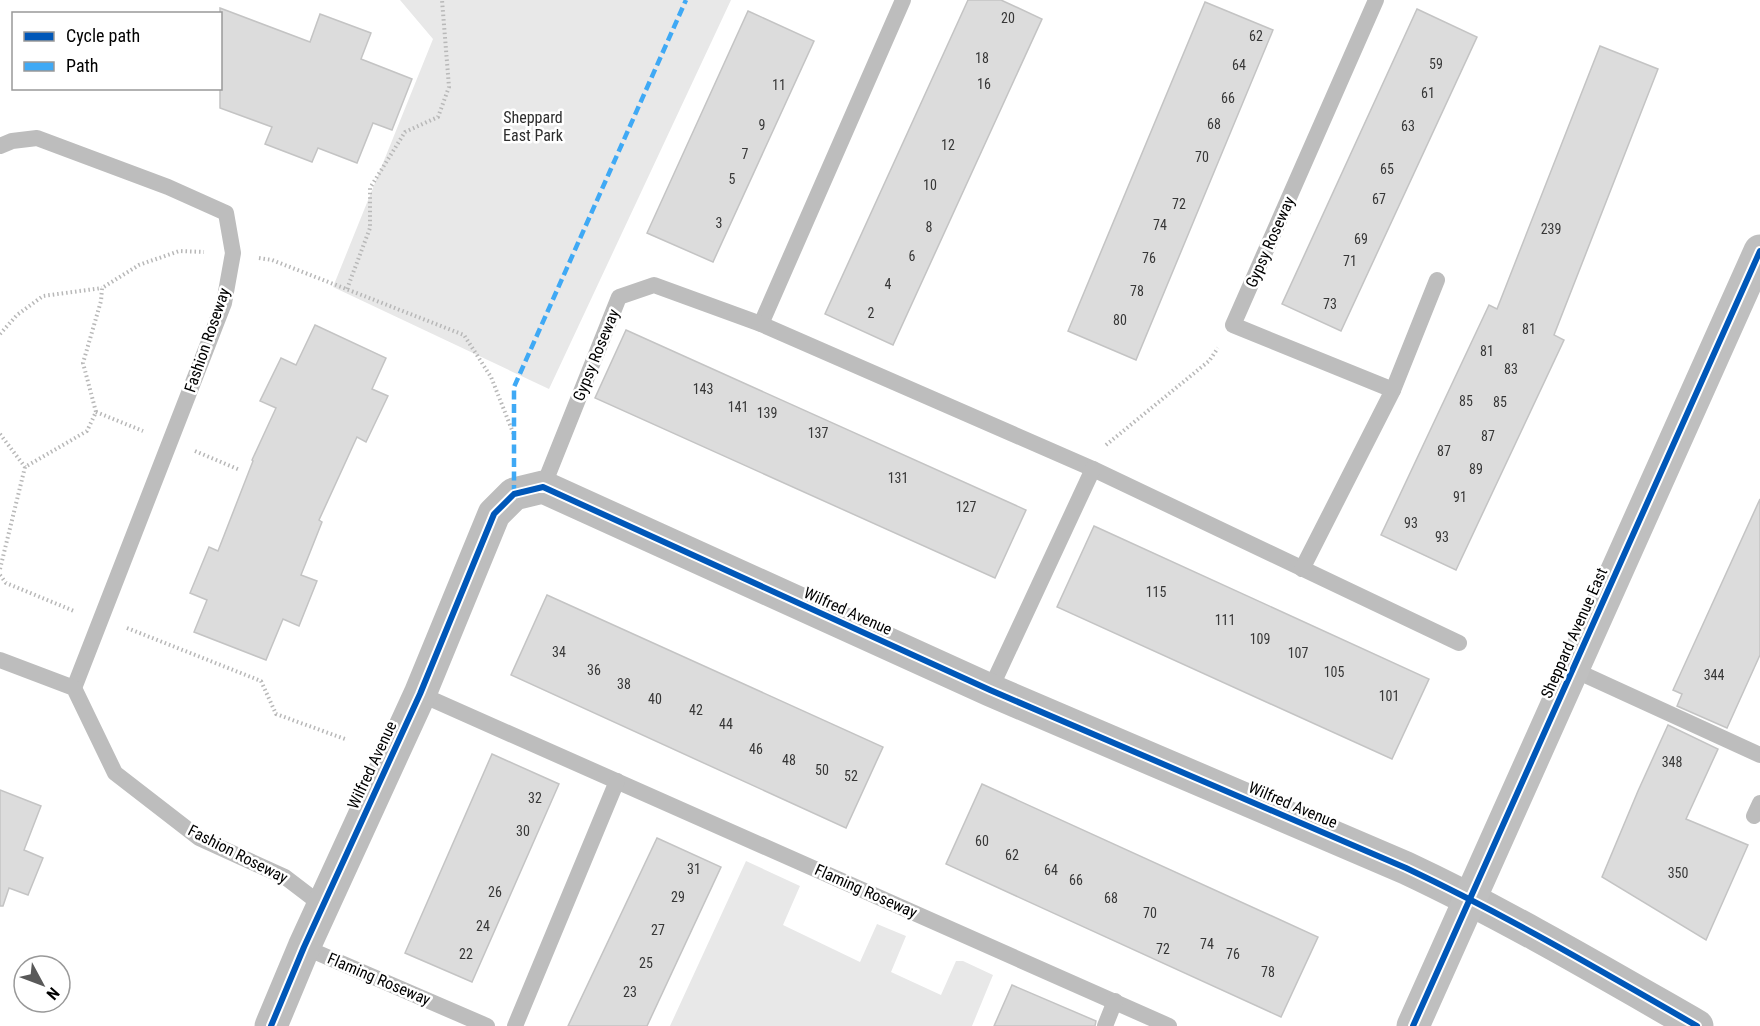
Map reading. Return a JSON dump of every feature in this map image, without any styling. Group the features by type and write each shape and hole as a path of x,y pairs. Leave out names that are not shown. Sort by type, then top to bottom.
{"main road":[{"name":"Sheppard Avenue East","path":"1413,1026 1760,251"}],"street":[{"name":"Wilfred Avenue","path":"271,1026 322,906 420,694 494,513 514,494 543,487 990,690 1406,868 1469,898 1697,1026"}],"lane":[{"path":"761,324 903,0"},
{"name":"Gypsy Roseway","path":"1233,325 1376,0"},
{"name":"Fashion Roseway","path":"0,146 12,141 38,138 168,187 226,213 233,254 224,303 74,688 115,773 199,838 285,877 322,906"},
{"path":"1302,568 1393,390 1437,280"},
{"name":"Gypsy Roseway","path":"543,487 619,297 654,285 761,324 1093,469 1459,643"},
{"path":"1233,325 1393,390"},
{"path":"990,690 1093,469"},
{"path":"0,660 74,688"},
{"path":"1572,669 1760,755"},
{"name":"Flaming Roseway","path":"420,694 1169,1026"},
{"path":"515,1026 617,781"},
{"name":"Flaming Roseway","path":"304,947 487,1026"},
{"path":"1105,1026 1115,1001"}],"path":[{"path":"347,289 370,228 370,188 405,132 438,117 449,87 442,0"},
{"path":"0,334 17,315 43,296 102,288"},
{"path":"1102,448 1209,361 1233,325"},
{"path":"0,434 26,467"},
{"path":"261,681 276,714 345,739"}],"green space":[{"name":"Sheppard East Park","path":"400,0 731,0 549,389 333,287 433,39"},
{"path":"746,861 800,886 783,925 860,962 877,924 906,936 891,972 941,995 956,961 963,961 993,975 972,1026 670,1026"}],"building":[{"path":"968,0 1001,0 1042,19 893,345 825,314"},
{"path":"1205,2 1273,30 1136,360 1068,331"},
{"path":"220,8 310,42 320,14 371,33 361,59 412,79 392,130 373,123 357,163 318,148 312,162 265,144 272,127 220,108 222,12"},
{"path":"1417,9 1477,37 1341,331 1282,304"},
{"path":"748,11 814,41 713,262 647,233"},
{"path":"1600,46 1658,69 1554,335 1564,340 1456,570 1381,535 1489,305 1497,309"},
{"path":"315,325 386,358 372,389 388,396 366,442 357,437 319,520 322,522 301,575 317,581 299,626 283,619 266,660 194,632 207,600 190,593 209,547 218,551 252,460 276,408 260,401 281,358 296,365"},
{"path":"626,330 1026,510 995,578 595,398"},
{"path":"1760,499 1760,655 1727,728 1677,706 1682,694 1673,690"},
{"path":"1094,526 1429,679 1392,759 1057,607"},
{"path":"547,595 883,747 846,828 511,675"},
{"path":"1668,725 1718,749 1686,819 1748,845 1706,940 1602,877"},
{"path":"492,754 559,784 472,982 405,953"},
{"path":"982,784 1318,937 1281,1017 946,864"},
{"path":"0,790 41,806 24,850 43,858 28,895 9,888 3,906 0,906"},
{"path":"657,838 721,867 647,1026 568,1026"},
{"path":"1012,985 1096,1021 1095,1026 994,1026"}],"marked path":[{"path":"514,494 514,387 686,0"}],"cycle path":[{"path":"1413,1026 1760,251"},
{"path":"271,1026 304,947 420,694 494,514 514,494 543,487 990,690 1406,868 1517,924 1697,1026"}]}
